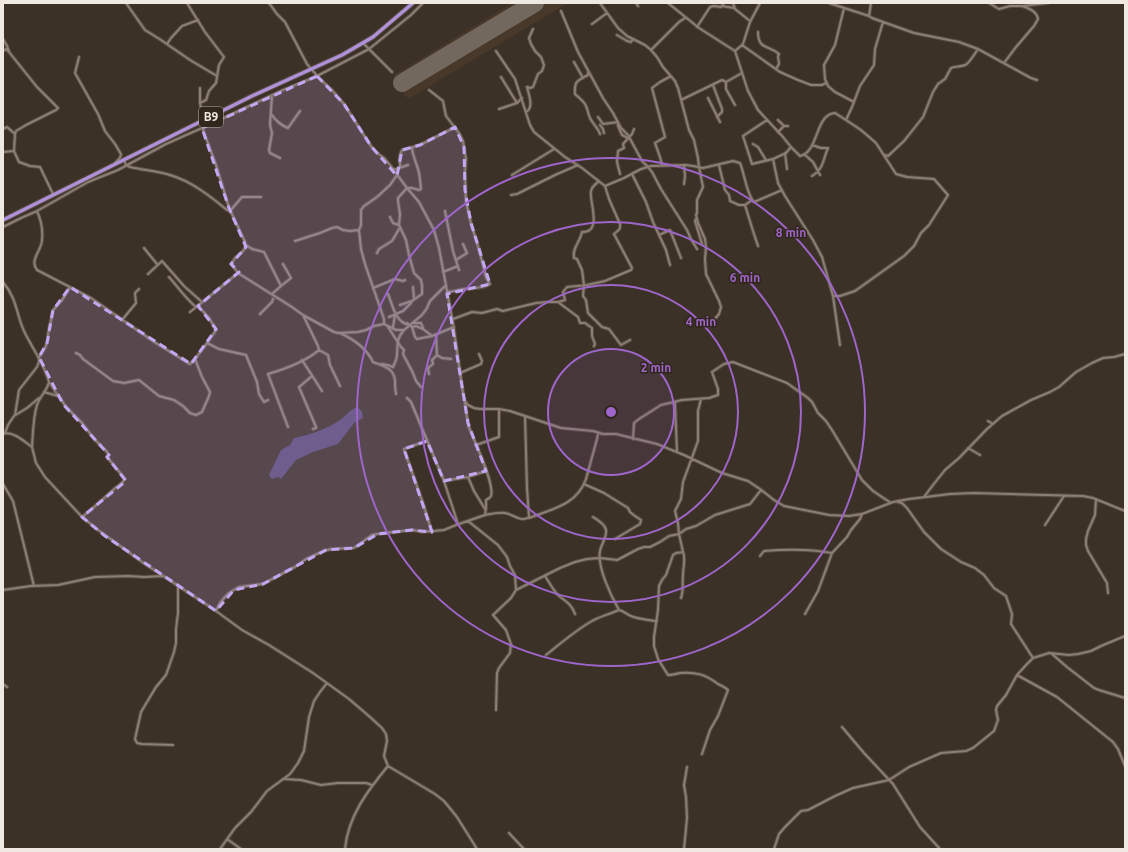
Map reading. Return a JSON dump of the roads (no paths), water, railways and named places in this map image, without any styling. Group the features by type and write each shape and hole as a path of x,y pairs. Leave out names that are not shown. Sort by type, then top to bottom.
{"highway":[{"name":"B9","path":"3,220 252,96 342,55 380,31 413,3"}],"street":[{"path":"126,3 145,30 217,76"},
{"path":"187,3 224,57 219,65 216,83 208,91 207,98 200,103"},
{"path":"269,3 274,11 285,22 307,64 344,104 371,146 384,158 419,202 432,226 439,248 453,319 468,423 490,484 491,495 486,500 485,515"},
{"path":"3,227 37,211 88,182 118,170 166,144 317,76 369,50 423,3"},
{"path":"600,3 618,28 627,36 645,45 651,50 676,83 689,130 696,146 703,187 697,200 695,222 702,244"},
{"path":"668,3 697,27 735,50 748,92 758,110 791,148 800,156 802,156 812,145 822,120 827,115 835,113 872,139 879,146 896,174 907,177 934,179 948,194 929,225 921,233 914,246 904,256 855,291 840,296 833,296"},
{"path":"733,3 735,8 750,21"},
{"path":"735,50 742,45 750,21 760,3"},
{"path":"829,3 914,33 959,42 978,49 1037,80"},
{"path":"869,16 870,3"},
{"path":"989,3 999,9 1048,3"},
{"path":"1011,3 1015,6"},
{"path":"697,27 710,8 714,6 735,8"},
{"path":"1004,63 1038,19 1038,16 1030,9 1022,6"},
{"path":"844,8 835,45 824,65 826,83 835,92 854,102"},
{"path":"561,11 571,36 603,98 685,226 697,249"},
{"path":"592,24 607,13"},
{"path":"651,50 685,18"},
{"path":"167,44 182,26 198,20"},
{"path":"846,120 860,86 874,65 875,49 883,22"},
{"path":"526,112 530,111 531,109 531,98 527,87 533,87 538,74 542,71 544,66 541,57 535,51 529,38 533,29"},
{"path":"758,32 758,38 762,46 775,50 779,54 779,64 776,69"},
{"path":"618,35 627,42 631,42 634,39"},
{"path":"3,39 8,46 9,52"},
{"path":"363,43 392,72"},
{"path":"742,45 788,76 811,85 822,85 826,83"},
{"path":"3,51 6,49 9,52 37,87 58,108 16,131 14,151 17,160 22,164 40,167 53,195"},
{"path":"885,155 888,156 904,140 923,117 933,92 938,84 945,79 951,68 956,66 964,66 967,64 978,49"},
{"path":"453,319 472,312 482,313 497,309 503,312 536,303 558,302 565,300 563,292 567,287 584,286 605,281 631,270 632,268 614,234 621,228 605,186 554,149 534,132 530,125 515,79 496,51"},
{"path":"79,57 75,73 98,114 105,131 121,154 120,158 113,165"},
{"path":"574,62 583,78"},
{"path":"588,70 588,74 576,83 576,94 585,104 588,113 600,134"},
{"path":"681,100 722,80 726,82 742,73"},
{"path":"662,165 655,143 665,137 652,88 671,76"},
{"path":"501,77 517,103"},
{"path":"726,82 726,89 735,105"},
{"path":"713,85 722,109 722,112 718,117"},
{"path":"200,88 202,128 216,165 230,211 242,233 246,245 252,249 264,252 281,286"},
{"path":"430,90 443,101 446,116 461,136 466,159 466,202 486,277 490,284 481,287 465,288 447,292"},
{"path":"272,95 270,125 272,133 269,152 280,158"},
{"path":"499,109 517,103 522,98"},
{"path":"708,98 720,122"},
{"path":"271,114 276,120 288,128 300,111"},
{"path":"598,118 604,133"},
{"path":"767,120 743,136 752,164 773,159 791,148"},
{"path":"778,120 784,126 788,126"},
{"path":"597,127 618,122"},
{"path":"618,122 622,136 629,138"},
{"path":"778,132 784,126"},
{"path":"3,129 7,127 15,134"},
{"path":"400,167 399,161 402,150 420,145 455,127"},
{"path":"620,174 617,162 618,151 624,148 623,144 629,138 634,129"},
{"path":"753,144 758,147 766,160"},
{"path":"812,145 821,148 828,148 824,156 824,163 812,176"},
{"path":"407,188 421,189 418,166 414,159 412,147"},
{"path":"512,175 554,149"},
{"path":"3,152 14,151"},
{"path":"785,153 787,169"},
{"path":"804,154 813,162 820,175"},
{"path":"773,159 778,183 822,257 833,296 840,345"},
{"path":"124,160 126,165"},
{"path":"605,186 648,167 662,165 684,165 703,168 734,161 740,163 752,200"},
{"path":"719,164 725,190 729,195 730,201 739,205 745,205 752,200 754,202 758,201 782,190"},
{"path":"126,165 167,174 178,178 195,187 230,211"},
{"path":"393,170 408,165"},
{"path":"511,195 517,194 578,165"},
{"path":"684,165 684,184"},
{"path":"632,174 646,202 653,222 666,250 670,265"},
{"path":"384,324 384,319 364,264 359,230 361,225 361,210 390,185 397,175"},
{"path":"600,181 592,188 590,193 594,216 591,228 588,231 582,232 573,254 582,270 584,286 583,296 586,300 588,313 602,327 609,329 621,346 630,340"},
{"path":"377,253 379,249 392,241 395,237 399,226 400,214 398,201 407,188"},
{"path":"230,211 242,197 262,198"},
{"path":"745,205 758,246"},
{"path":"37,211 42,238 41,246 34,262 35,267 38,270 91,298 188,363 191,363 215,332 216,328 197,307 186,299 168,277"},
{"path":"445,211 453,251 460,270"},
{"path":"389,317 403,311 412,301 422,294 422,286 420,280 414,273 406,240 399,226 393,223 390,217"},
{"path":"696,218 705,239 706,274 721,307 719,314 709,326"},
{"path":"295,241 337,227 350,231 359,230"},
{"path":"659,235 670,230 681,258"},
{"path":"456,260 467,253 463,244"},
{"path":"246,245 231,264 238,273 303,315 356,342 366,350 373,362 390,368 395,383 394,386 396,394"},
{"path":"144,248 158,264"},
{"path":"148,274 162,261 184,286 202,302"},
{"path":"260,314 272,302 273,296 281,286 291,278 283,264"},
{"path":"443,272 458,266"},
{"path":"190,312 238,273"},
{"path":"373,288 395,279 405,280"},
{"path":"3,282 13,298 24,330 34,351 39,357 49,382 66,407 82,423 106,452 108,455 107,457 125,479 82,517"},
{"path":"413,323 422,315 430,301 446,286"},
{"path":"15,415 20,390 37,367 39,357 47,343 53,310 62,300 70,287"},
{"path":"412,301 414,300 413,287"},
{"path":"122,320 136,303 135,293 139,289"},
{"path":"388,294 395,314 403,324 420,323 423,329"},
{"path":"400,305 412,301"},
{"path":"558,302 578,317 580,323 585,323 592,328 592,336 595,344 594,346"},
{"path":"393,327 395,314"},
{"path":"303,315 319,350 328,355 330,365 340,386"},
{"path":"338,333 358,332 384,324 388,327 404,350 403,354 421,387"},
{"path":"408,324 412,327 417,339 436,335 454,327"},
{"path":"378,364 387,364 393,367 397,356 397,341 408,324"},
{"path":"412,327 416,326 423,329 432,336"},
{"path":"388,327 393,327 396,330 404,330"},
{"path":"429,374 428,368 433,364 432,360 437,355 436,335"},
{"path":"206,343 219,349 246,355 257,382 259,394 264,402 268,400"},
{"path":"288,428 268,374 302,360 319,350"},
{"path":"76,353 113,381 124,383 139,380 159,396 180,403 190,413 196,415 202,412 210,392 195,359"},
{"path":"460,373 481,364 482,362 479,354"},
{"path":"924,497 937,479 1002,416 1031,400 1060,387 1076,372 1092,363 1103,358 1125,354"},
{"path":"437,355 442,358 451,359"},
{"path":"302,360 322,391"},
{"path":"633,439 634,423 661,405 718,395 718,389 712,372 722,365 730,362 787,383 802,393 812,402 818,413 826,421 862,480 891,503"},
{"path":"312,376 299,387 316,427 313,429"},
{"path":"49,382 36,408 32,447 36,463 45,477 82,517 108,538 242,630 280,651 350,699 384,730 387,741 384,756 388,766 444,801 457,817 477,849"},
{"path":"44,392 58,396"},
{"path":"32,447 12,434 4,433 15,415 42,396"},
{"path":"407,398 444,481 458,524"},
{"path":"681,598 683,592 685,564 675,511 681,499 684,479 698,441 698,411 701,399"},
{"path":"465,401 468,405 474,408 510,411 561,428 616,434 657,444 722,473 748,481 784,506 829,515 848,516 862,514 897,501 968,493 1083,496 1096,499 1125,511"},
{"path":"675,402 677,452"},
{"path":"476,445 499,437 499,409"},
{"path":"525,416 528,518"},
{"path":"988,421 993,424"},
{"path":"216,611 224,598 239,587 263,584 326,550 354,548 372,535 412,530 432,532 444,530 485,515 503,512 524,520 567,503 578,493 584,484 598,432"},
{"path":"427,441 404,449 432,532"},
{"path":"968,448 980,455"},
{"path":"444,481 486,471"},
{"path":"468,476 474,491 486,510"},
{"path":"3,484 13,501 34,586"},
{"path":"584,484 604,493 628,508 630,512 641,520 640,524 615,539"},
{"path":"496,710 497,673 510,653 511,644 506,630 493,615 511,598 516,590 577,561 600,558 619,559 633,551 644,547 650,547 669,536 679,534 686,529 696,526 715,515 750,504 761,490"},
{"path":"1045,525 1064,496"},
{"path":"1096,499 1095,515 1088,531 1086,545 1088,551 1107,582 1108,593"},
{"path":"897,501 902,503 907,508 924,532 941,549 961,562 975,568 984,575 994,588 1006,596 1012,614 1011,624 1033,658"},
{"path":"805,614 818,591 832,553 847,537 862,514"},
{"path":"593,517 602,523 606,529 600,550 602,572 619,610"},
{"path":"468,521 498,545 505,555 515,575 516,590"},
{"path":"760,556 764,551 772,550 822,551 832,553"},
{"path":"683,552 676,553 671,558 666,575 660,583 657,621 654,637 655,649 658,659 668,675 678,673 700,674 711,678 728,690 718,716 710,730 702,754"},
{"path":"4,586 4,590 34,586 58,585 95,577 165,576"},
{"path":"545,576 559,596 568,602 573,608 575,614"},
{"path":"173,745 142,744 138,743 135,739 141,712 156,687 166,675 174,652 178,613 178,585"},
{"path":"546,655 593,620 619,610 631,616 657,621"},
{"path":"774,849 779,834 801,811 808,810 853,788 889,780 909,767 941,753 970,750 994,730 998,720 996,706 1006,695 1017,675 1033,658 1052,653 1069,655 1091,651 1125,636"},
{"path":"1052,653 1094,688 1125,698"},
{"path":"1017,675 1057,697 1113,742 1118,749 1125,766"},
{"path":"220,849 235,828 251,812 267,790 292,771 302,755 312,706 317,696 327,683"},
{"path":"3,684 6,687"},
{"path":"842,727 893,784 920,827 940,849"},
{"path":"345,849 350,825 363,798 388,766"},
{"path":"684,849 687,818 684,785 687,767"},
{"path":"282,779 301,780 321,785 338,783 366,783 372,785"},
{"path":"509,833 524,849"},
{"path":"227,839 241,849"}]}
